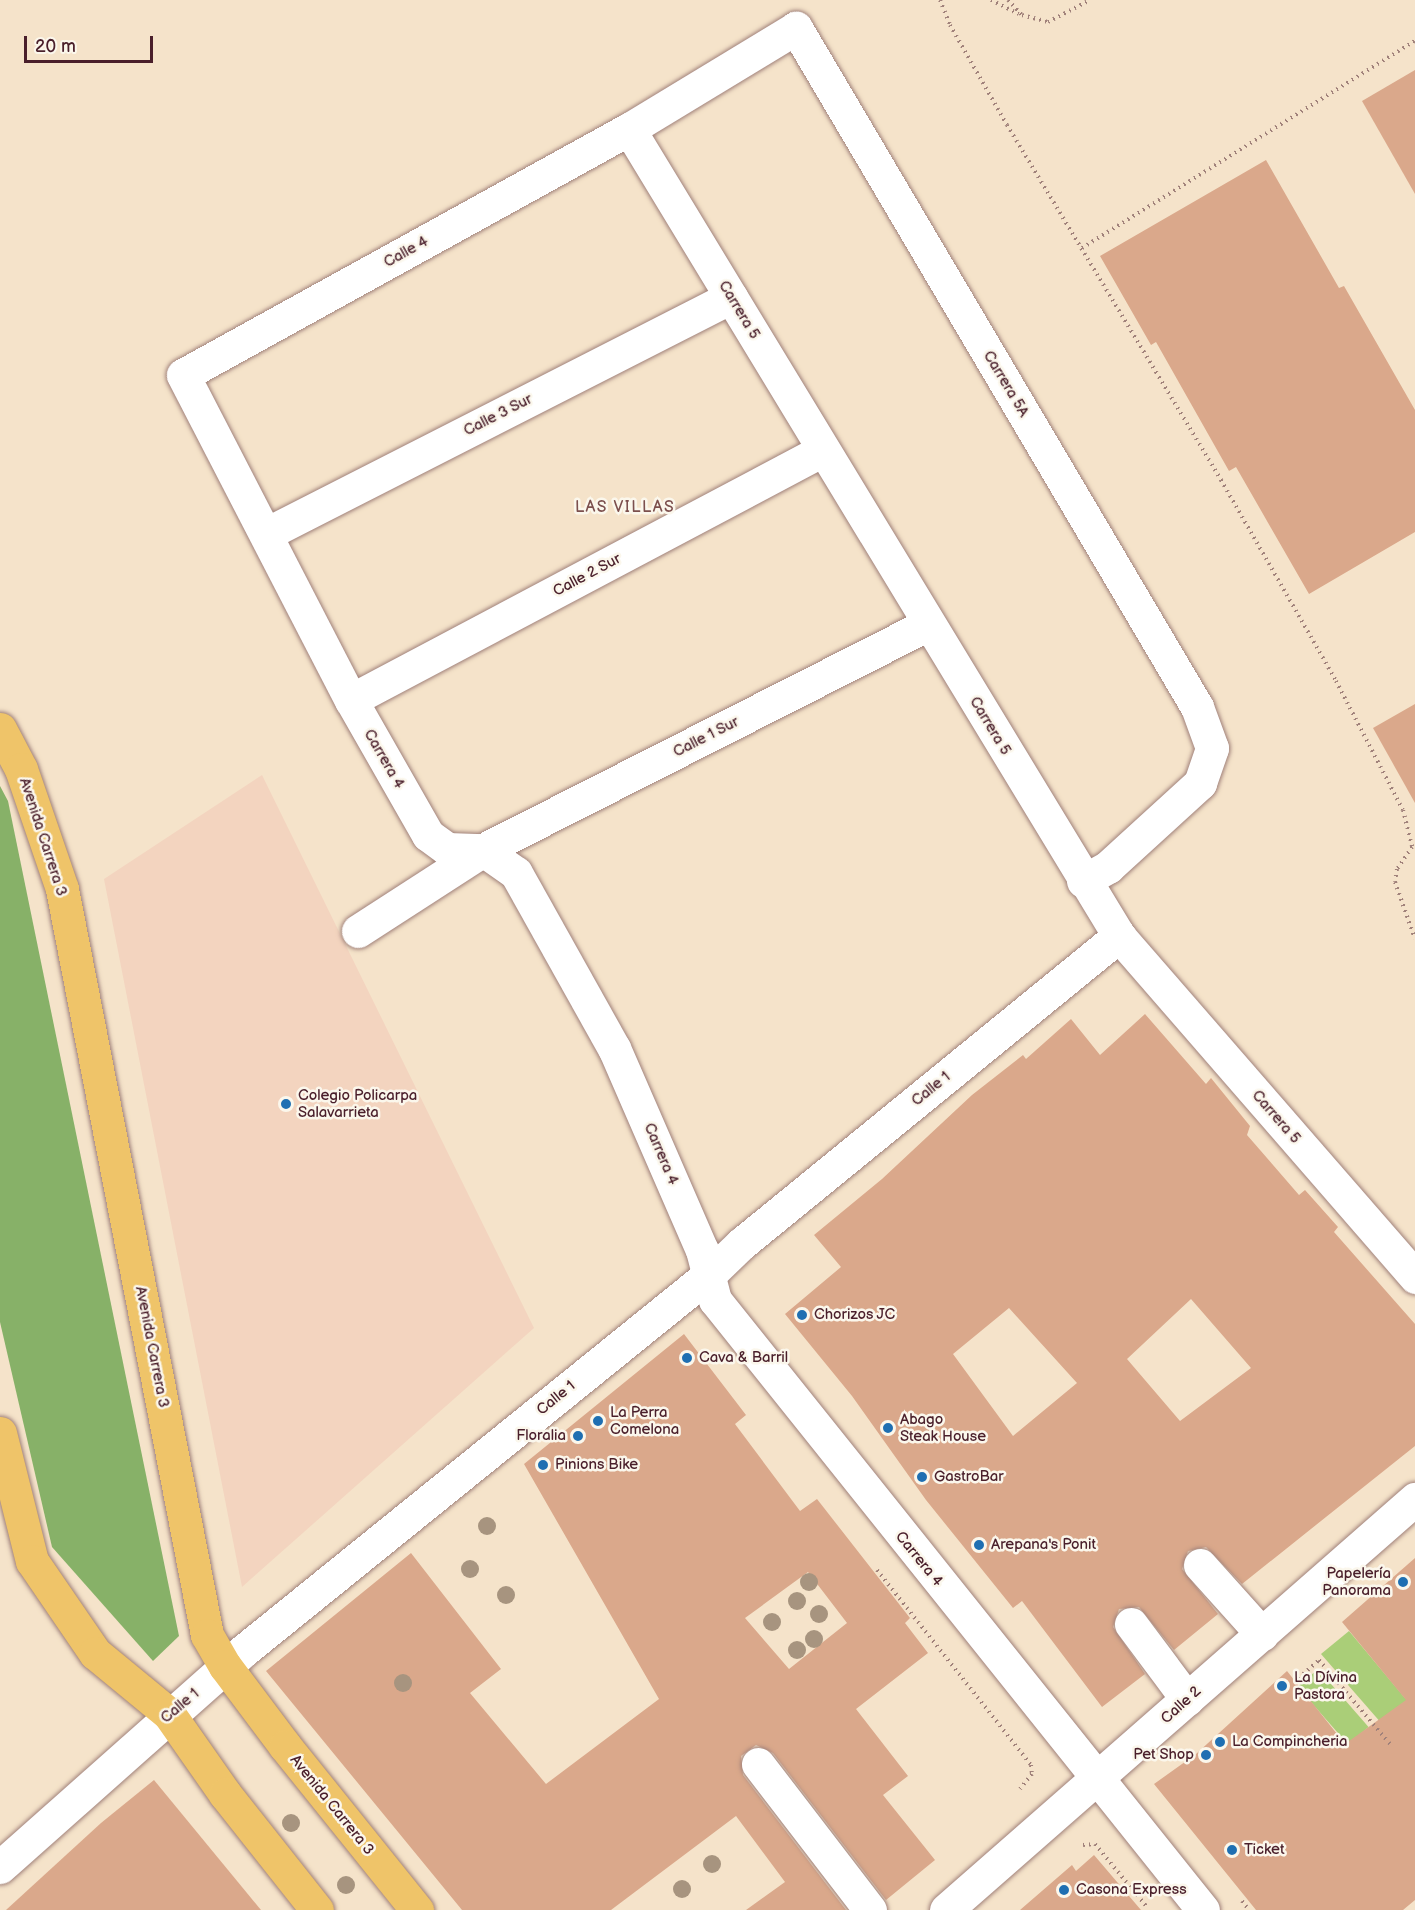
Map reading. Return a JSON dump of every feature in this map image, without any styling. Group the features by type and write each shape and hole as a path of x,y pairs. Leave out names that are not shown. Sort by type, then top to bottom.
{"main road":[{"name":"Avenida Carrera 3","path":"0,729 21,769 62,889 207,1635 225,1666 417,1910"},
{"path":"0,1433 32,1561 95,1653 169,1714 225,1794 317,1910"}],"street":[{"name":"Carrera 5A","path":"629,129 796,28 1197,707 1212,748 1200,783 1108,867 1083,881"},
{"name":"Carrera 5","path":"629,129 1083,881 1119,936 1415,1277"},
{"name":"Calle 4","path":"183,375 629,129"},
{"name":"Calle 3 Sur","path":"266,534 731,297"},
{"name":"Carrera 4","path":"183,375 351,700 428,835 447,849 483,850 516,873 614,1048 711,1273 715,1300 1203,1910"},
{"name":"Calle 2 Sur","path":"351,700 823,450"},
{"name":"Calle 1 Sur","path":"358,932 483,850 928,624"},
{"name":"Calle 1","path":"0,1867 225,1666 711,1273 727,1256 1119,936"},
{"name":"Calle 2","path":"946,1910 1415,1499"},
{"path":"1200,1565 1262,1634"},
{"path":"1131,1624 1187,1699"},
{"path":"758,1764 870,1910"}],"path":[{"path":"940,0 972,64 1221,480 1336,681 1402,810 1415,852"},
{"path":"991,0 1022,15 1048,22 1090,0"},
{"path":"1008,0 1022,15"},
{"path":"1082,248 1415,41"},
{"path":"1412,847 1396,869 1395,882 1415,939"},
{"path":"869,1560 1031,1765 1032,1774 1014,1795"},
{"path":"1294,1682 1319,1660 1390,1744"},
{"path":"1076,1851 1084,1844 1095,1844 1149,1910"}],"shaded area":[{"name":"Colegio Policarpa Salavarrieta","path":"262,775 534,1328 242,1587 104,879"}],"green space":[{"path":"0,786 8,801 179,1636 153,1661 52,1547 0,1322"},
{"path":"1349,1631 1415,1710 1396,1740 1321,1654"},
{"path":"1318,1669 1369,1727 1348,1745 1298,1687"}],"building":[{"path":"1415,70 1415,194 1362,101"},
{"path":"1266,160 1339,288 1344,286 1415,410 1415,532 1309,594 1236,467 1229,471 1156,342 1151,345 1100,256"},
{"path":"1415,704 1415,803 1373,728"},
{"path":"1145,1014 1206,1084 1211,1078 1250,1126 1247,1135 1299,1195 1305,1190 1338,1227 1334,1232 1415,1324 1415,1446 1242,1584 1206,1547 1188,1551 1182,1569 1218,1614 1174,1650 1139,1607 1119,1609 1113,1627 1145,1674 1102,1707 1022,1601 1013,1608 926,1500 852,1396 785,1314 841,1267 814,1235 882,1179 972,1095 1023,1055 1026,1059 1071,1019 1100,1055","holes":["1191,1299 1251,1368 1180,1421 1127,1359","1009,1308 1077,1383 1013,1436 953,1354"]},
{"path":"684,1334 746,1415 735,1424 800,1511 817,1499 910,1618 905,1623 928,1653 856,1709 908,1776 883,1795 935,1860 886,1900 773,1753 756,1745 741,1756 743,1775 846,1910 746,1910 785,1882 736,1816 611,1910 462,1910 266,1671 411,1553 501,1669 470,1693 546,1784 659,1699 524,1464","holes":["808,1572 847,1623 789,1669 745,1618"]},
{"path":"1415,1558 1415,1900 1403,1910 1256,1910 1154,1784 1196,1754 1287,1671 1345,1744 1406,1700 1342,1622"},
{"path":"154,1780 261,1910 6,1910 101,1823"},
{"path":"1094,1855 1141,1910 1020,1910 1072,1865 1076,1871"}],"place":[{"name":"Colegio Policarpa Salavarrieta","path":"286,1104"},
{"name":"Chorizos JC","path":"802,1315"},
{"name":"Cava & Barril","path":"687,1358"},
{"name":"La Perra Comelona","path":"598,1421"},
{"name":"Abago Steak House","path":"888,1428"},
{"name":"Floralia","path":"578,1436"},
{"name":"Pinions Bike","path":"543,1465"},
{"name":"GastroBar","path":"922,1477"},
{"name":"Arepana's Ponit","path":"979,1545"},
{"name":"Papelería Panorama","path":"1403,1582"},
{"name":"La Dívina Pastora","path":"1282,1686"},
{"name":"La Compincheria","path":"1220,1742"},
{"name":"Pet Shop","path":"1206,1755"},
{"name":"Ticket","path":"1232,1850"},
{"name":"Casona Express","path":"1064,1890"}],"district":[{"name":"LAS VILLAS","path":"625,508"}]}
